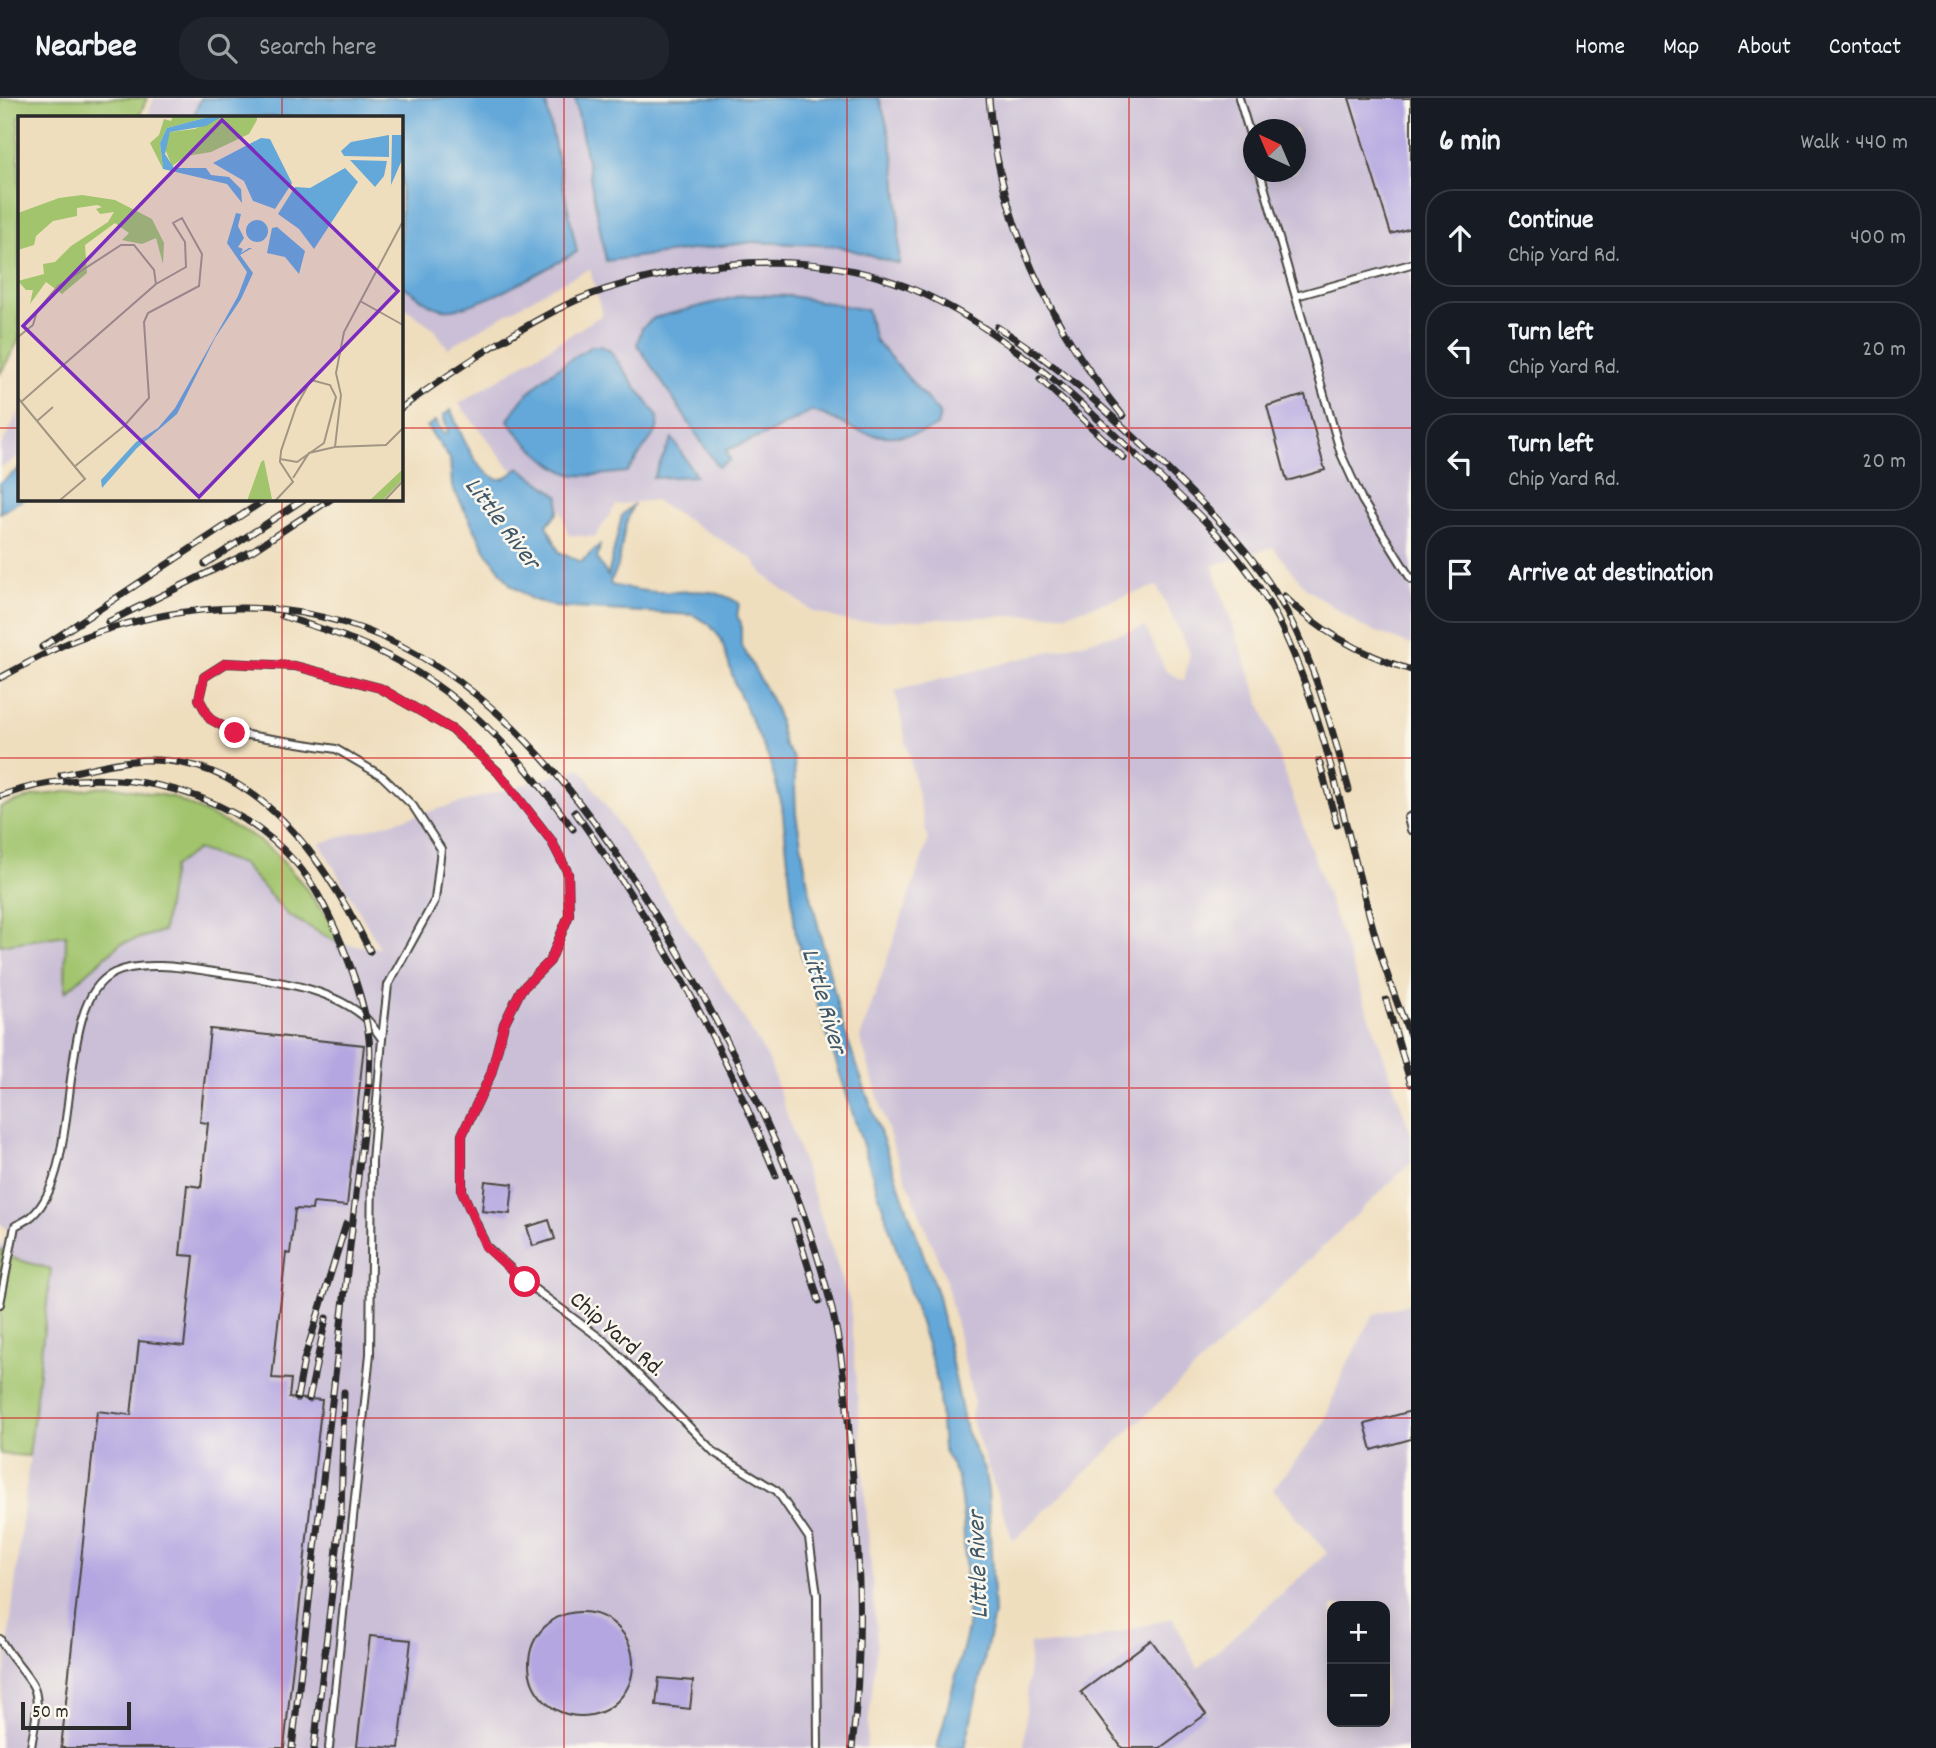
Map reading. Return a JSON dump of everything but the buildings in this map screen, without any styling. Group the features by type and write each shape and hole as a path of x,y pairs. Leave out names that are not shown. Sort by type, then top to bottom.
{"lane":[{"path":"1239,98 1245,119"},
{"path":"1263,182 1349,474 1411,579"},
{"path":"1296,296 1411,264"},
{"name":"Chip Yard Rd.","path":"329,1748 370,1354 372,1161 388,985 435,900 441,849 413,806 382,776 336,749 235,733 210,719 199,699 204,677 226,663 295,666 380,688 453,730 498,772 551,840 568,873 569,915 550,961 521,990 504,1024 491,1074 462,1135 462,1191 486,1247 525,1282 608,1344 715,1452 777,1491 809,1538 817,1595 818,1748"},
{"path":"1411,816 1408,818 1411,830"},
{"path":"0,1304 15,1226 34,1215 52,1183 64,1132 81,1019 95,989 112,973 136,966 264,979 317,992 342,1003 363,1015 382,1039"},
{"path":"0,1639 22,1674 34,1685 37,1699 31,1748"}],"shaded area":[{"path":"154,98 1411,98 1411,645 1361,626 1306,588 1273,547 1212,566 1411,1134 1411,1163 1013,1541 971,1418 974,1403 945,1277 894,1149 860,1038 928,841 895,691 1145,627 1166,671 1184,681 1190,653 1157,586 1067,614 851,622 812,611 764,575 752,558 653,500 616,505 595,537 568,535 559,503 510,468 459,404 602,315 590,269 554,286 448,348 433,328 402,306 402,116 147,116"},
{"path":"18,413 18,457 0,468 0,448"},
{"path":"581,768 712,967 768,1058 850,1303 877,1643 866,1748 0,1748 0,1714 51,1270 15,1259 0,1249 9,1231 0,1223 0,945 66,935 66,991 120,944 163,931 173,867 197,849 242,864 288,915 339,944 380,948 320,843"},
{"path":"1411,1303 1411,1748 1024,1748 1030,1643 1073,1645 1173,1618 1198,1668 1327,1553 1273,1489 1322,1428 1343,1372 1374,1314"}],"green space":[{"path":"0,98 147,98 139,116 18,116 18,342 0,374"},
{"path":"109,786 173,797 251,835 276,854 301,882 335,929 340,944 288,915 242,864 197,849 173,867 163,931 120,944 65,992 66,935 0,945 0,807 35,796"},
{"path":"0,1249 15,1259 51,1269 29,1456 0,1454"}],"water":[{"path":"201,98 545,98 577,252 491,297 456,308 437,308 402,286 402,116 193,116"},
{"path":"575,98 879,98 894,160 899,264 838,246 753,242 606,261"},
{"path":"744,295 791,296 867,310 875,340 940,414 937,426 911,435 880,436 862,432 811,411 770,433 726,450 730,460 718,467 637,344 642,328 654,318"},
{"path":"592,346 601,346 610,351 658,417 657,430 627,472 584,476 563,471 536,451 508,420 534,387"},
{"name":"Little River","path":"451,410 471,452 485,471 503,479 520,468 559,496 558,512 547,525 559,552 581,562 600,545 597,559 608,576 622,515 634,504 626,524 618,566 610,581 611,585 654,592 709,592 739,603 737,616 741,623 741,644 776,709 784,745 794,759 796,814 808,884 842,1024 938,1296 966,1431 984,1469 988,1490 994,1614 965,1748 937,1748 968,1629 963,1516 958,1478 943,1448 938,1385 929,1351 796,937 782,805 769,759 735,684 721,639 709,624 693,615 556,607 531,599 510,584 486,551 452,486 450,459 427,427 435,421 444,434 448,432 443,416"},
{"path":"672,438 696,476 653,478"},
{"path":"18,470 18,500 21,500 0,513 0,483"}],"railway":[{"path":"989,98 1003,185 1031,267 1072,344 1123,416"},
{"path":"402,407 481,354 566,305 622,285 707,267 761,262 842,268 894,282 924,294 985,328 1070,394 1163,480 1226,544 1262,592 1277,618 1299,668 1317,720 1374,933 1411,1037"},
{"path":"997,327 1040,356 1118,422 1210,511 1259,568 1286,611 1306,654 1349,790"},
{"path":"1040,379 1124,458"},
{"path":"42,647 264,500"},
{"path":"205,564 302,500"},
{"path":"108,622 252,551 329,500"},
{"path":"1284,596 1312,621 1343,641 1411,670"},
{"path":"0,678 83,637 188,612 281,610 365,630 440,668 507,722 569,789 625,867 678,952 725,1036 786,1168 818,1258 842,1361 854,1492 859,1638 852,1748"},
{"path":"282,616 344,637 388,656 450,695 503,743 573,829"},
{"path":"61,775 145,760 185,763 222,776 254,795 283,821 309,851 332,883 370,951"},
{"path":"1319,761 1337,825"},
{"path":"0,796 38,785 78,780 118,780 159,786 197,797 234,813 267,835 296,863 308,879 343,946 360,996 370,1044 369,1082 292,1748"},
{"path":"575,812 633,898 686,988 734,1081 776,1176"},
{"path":"1386,1000 1411,1084"},
{"path":"794,1221 819,1301"},
{"path":"297,1398 304,1360 346,1224"},
{"path":"309,1399 326,1318"},
{"path":"314,1748 341,1514 344,1392"}],"route":[{"path":"235,733 210,719 199,699 204,677 226,663 295,666 380,688 453,730 498,772 551,840 568,873 569,915 550,961 521,990 504,1024 491,1074 462,1135 462,1191 486,1247 525,1282"}]}
